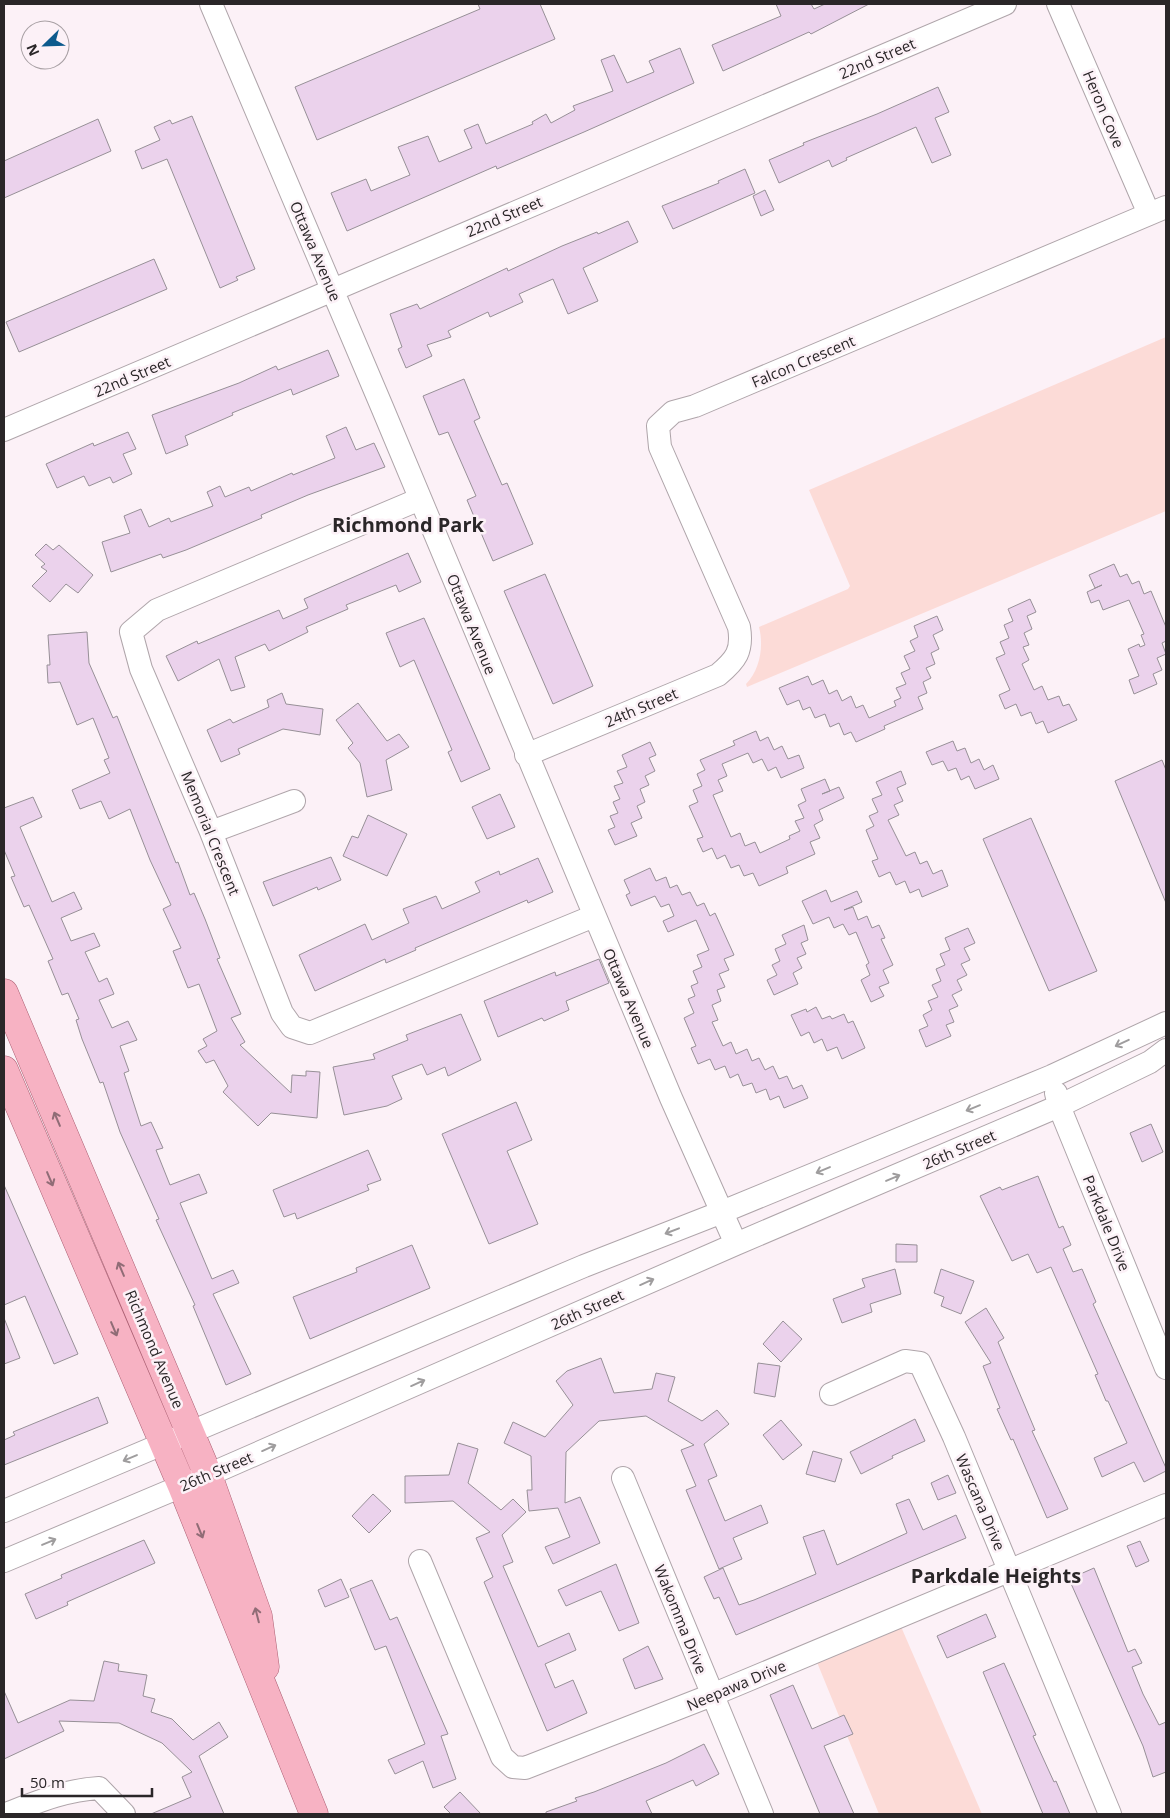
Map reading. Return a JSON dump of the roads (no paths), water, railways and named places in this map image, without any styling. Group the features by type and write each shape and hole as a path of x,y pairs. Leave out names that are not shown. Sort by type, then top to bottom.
{"main road":[{"name":"Richmond Avenue","path":"4,993 208,1475 258,1616 273,1715"},
{"name":"Richmond Avenue","path":"4,1070 182,1486 314,1814"}],"street":[{"name":"Ottawa Avenue","path":"211,4 670,1098 736,1244"},
{"name":"22nd Street","path":"4,430 1005,4"},
{"name":"Heron Cove","path":"1058,4 1158,211"},
{"name":"Falcon Crescent","path":"741,642 739,627 660,447 658,426 672,412 695,406 1158,211"},
{"name":"Memorial Crescent","path":"420,499 157,610 131,632 141,669 211,832 282,1013 292,1027 310,1033 594,916"},
{"name":"24th Street","path":"526,755 718,675 731,664 741,642"},
{"path":"211,832 294,801"},
{"path":"4,1511 584,1266 722,1212 1052,1076 1166,1023"},
{"name":"26th Street","path":"4,1561 208,1475 736,1244 1059,1106 1150,1062 1166,1050"},
{"name":"Parkdale Drive","path":"1052,1076 1059,1106 1166,1368"},
{"name":"Wascana Drive","path":"831,1394 905,1361 920,1363 1009,1569 1110,1814"},
{"name":"Wakomma Drive","path":"623,1478 762,1814"},
{"name":"Neepawa Drive","path":"420,1561 502,1756 513,1767 525,1768 712,1695 1009,1569 1166,1505"},
{"path":"6,1814 52,1796 78,1789 99,1788 124,1814"}],"district":[{"name":"Richmond Park","path":"408,524"},
{"name":"Parkdale Heights","path":"996,1575"}]}
